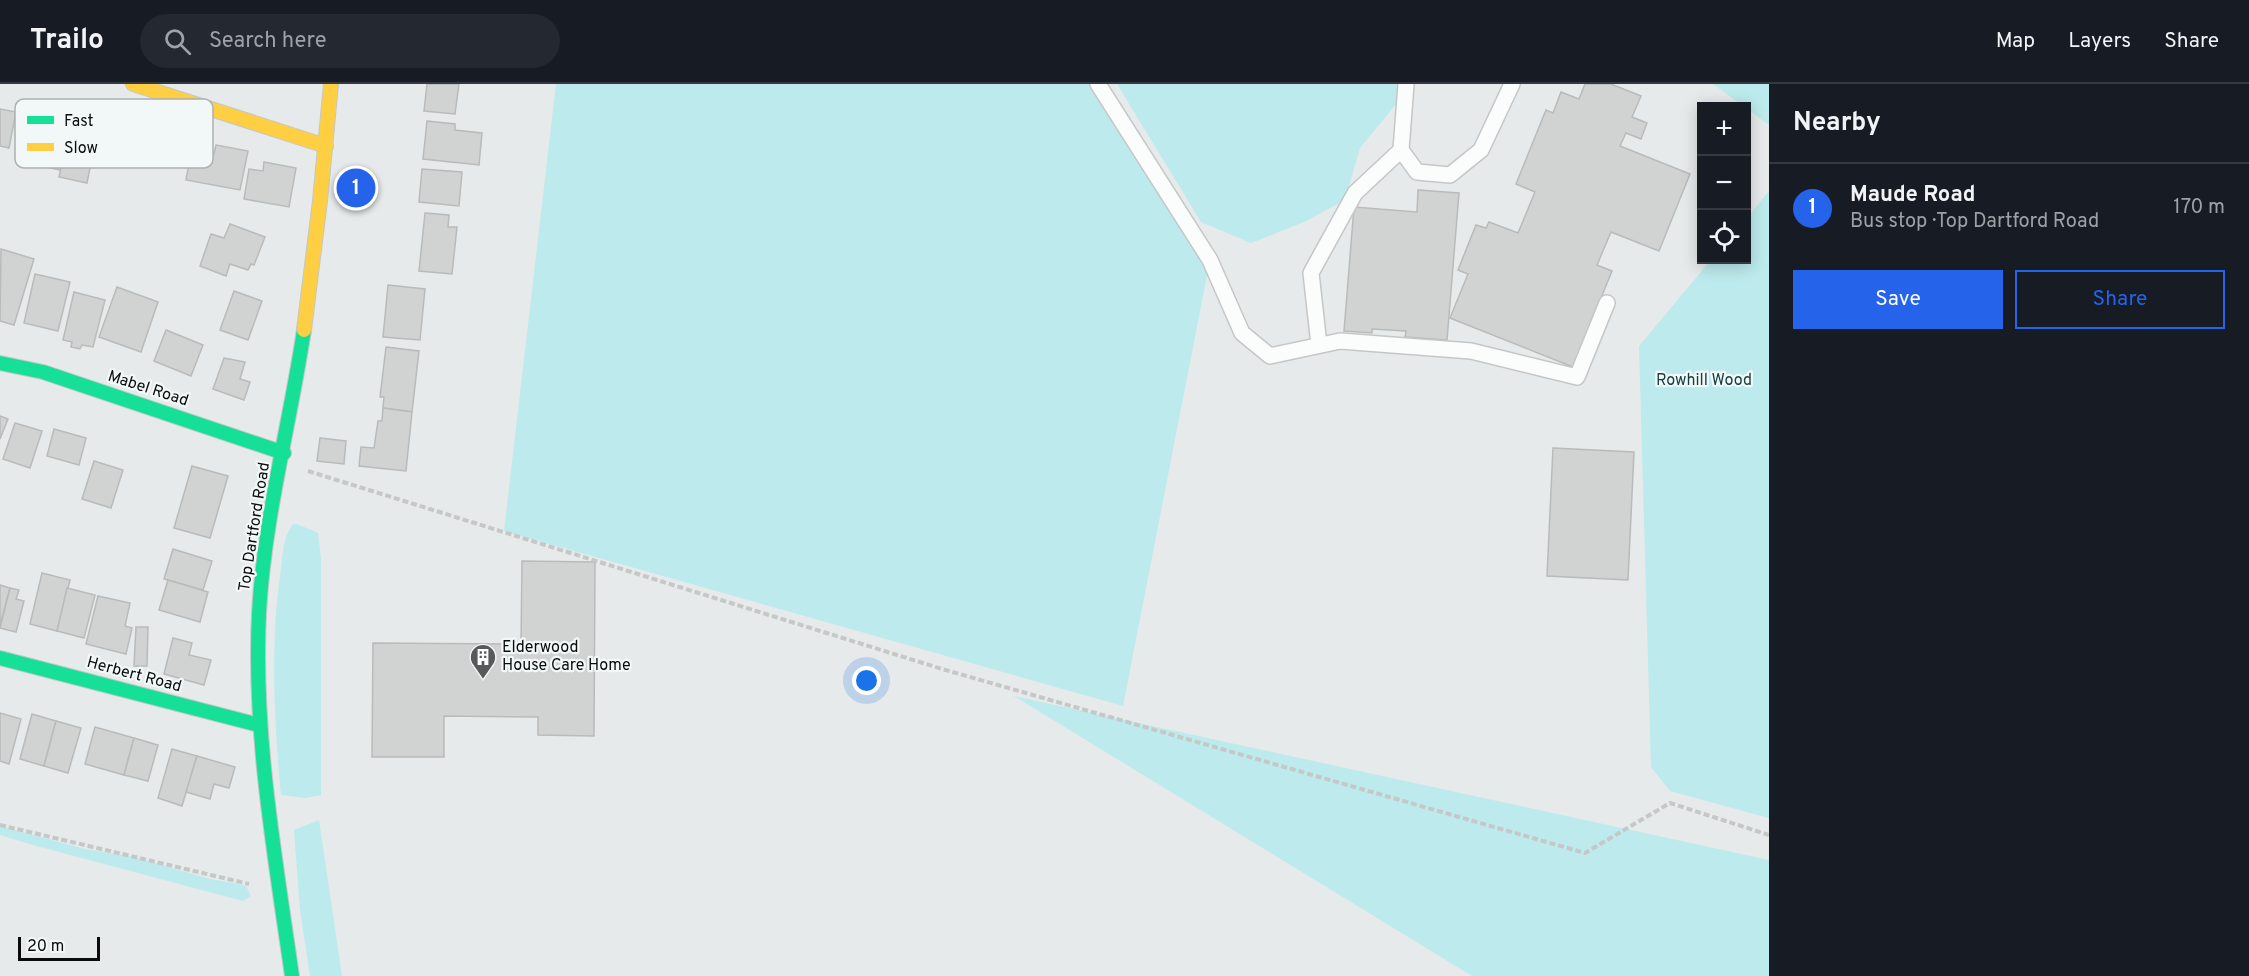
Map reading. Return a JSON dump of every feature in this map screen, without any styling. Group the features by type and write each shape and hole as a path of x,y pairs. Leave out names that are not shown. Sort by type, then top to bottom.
{"main road":[{"path":"133,84 180,99"},
{"name":"Top Dartford Road","path":"292,976 259,725 258,641 263,564 310,300 331,84"},
{"path":"213,110 326,146"},
{"name":"Mabel Road","path":"0,363 43,372 283,457"},
{"name":"Herbert Road","path":"0,658 259,725"}],"lane":[{"path":"1098,84 1210,260 1242,333 1270,356 1340,341 1471,351 1576,377 1607,303"},
{"path":"1406,84 1401,150 1417,172 1450,175 1481,150 1512,84"},
{"path":"1319,345 1311,273 1355,193 1401,150"}],"path":[{"path":"283,457 942,669 1585,853 1670,803 1769,835"},
{"path":"0,825 281,894"}],"green space":[{"path":"556,84 1098,84 1210,260 1123,706 504,531"},
{"path":"1117,84 1402,84 1397,103 1360,148 1345,200 1304,222 1251,243 1201,222"},
{"path":"1713,84 1769,84 1769,125 1751,112 1751,102 1738,102"},
{"name":"Rowhill Wood","path":"1769,191 1769,818 1670,791 1651,767 1639,346 1708,264 1751,264 1751,213"},
{"path":"293,524 318,533 321,559 321,795 306,798 281,795 276,738 275,625 284,545"},
{"path":"1014,696 1769,860 1769,976 1472,976"},
{"path":"319,820 342,976 310,976 300,910 294,830"},
{"path":"0,826 85,849 134,857 210,879 239,884 246,886 251,896 243,901 33,845 0,835"}],"building":[{"path":"427,84 459,84 455,114 424,111"},
{"path":"1585,84 1611,84 1641,96 1632,117 1647,123 1641,139 1626,133 1620,146 1690,174 1659,251 1611,232 1597,265 1612,271 1573,367 1450,318 1468,274 1458,270 1476,225 1486,228 1489,222 1518,233 1535,192 1516,184 1546,110 1553,113 1561,92 1579,99"},
{"path":"0,109 15,112 9,148 0,146"},
{"path":"427,121 455,124 455,130 482,133 479,165 423,159"},
{"path":"216,145 248,151 240,190 186,180 188,168 213,168"},
{"path":"264,162 296,168 289,207 244,199 249,169 263,171"},
{"path":"61,168 90,168 87,183 59,177"},
{"path":"422,169 462,172 459,206 419,202"},
{"path":"1418,190 1459,193 1447,340 1405,337 1406,331 1372,329 1372,333 1344,331 1354,207 1417,212"},
{"path":"425,213 449,215 448,227 457,227 452,274 419,271"},
{"path":"230,224 265,237 254,265 251,264 248,270 230,264 226,276 200,266 211,234 224,238"},
{"path":"1,249 34,259 14,325 0,321"},
{"path":"35,274 70,282 58,331 24,323"},
{"path":"388,285 425,289 420,340 383,337"},
{"path":"117,287 158,302 141,352 99,337"},
{"path":"234,291 262,301 248,340 220,330"},
{"path":"74,292 105,300 93,347 82,345 80,349 71,347 72,342 63,340"},
{"path":"166,330 203,345 191,376 154,361"},
{"path":"386,347 419,351 412,412 383,408 384,397 380,397"},
{"path":"224,358 245,362 240,379 250,382 244,400 213,389"},
{"path":"383,408 412,412 406,471 359,466 361,447 374,448 378,421 382,421"},
{"path":"0,416 8,419 0,439"},
{"path":"15,423 42,431 30,468 3,459"},
{"path":"54,429 86,438 79,465 47,456"},
{"path":"320,438 346,441 344,464 317,461"},
{"path":"1553,448 1634,452 1628,580 1547,576"},
{"path":"94,461 123,470 111,508 82,499"},
{"path":"192,466 228,476 210,538 174,528"},
{"path":"173,549 212,561 203,590 164,579"},
{"name":"Elderwood House Care Home","path":"522,561 595,562 594,736 538,735 538,717 444,716 444,757 372,757 373,643 521,644"},
{"path":"42,573 70,580 57,631 30,624"},
{"path":"168,580 208,592 200,622 159,610"},
{"path":"0,585 10,588 0,625"},
{"path":"10,588 19,590 16,599 24,601 16,632 0,628"},
{"path":"67,588 95,595 84,638 57,631"},
{"path":"98,596 130,603 125,626 132,628 126,654 86,644"},
{"path":"136,627 148,627 147,666 134,666"},
{"path":"173,638 192,643 189,655 211,660 204,685 164,674"},
{"path":"0,713 21,719 9,764 0,761"},
{"path":"32,714 56,721 44,766 20,759"},
{"path":"56,721 81,728 68,773 44,766"},
{"path":"95,727 134,738 124,775 85,764"},
{"path":"134,738 158,745 148,781 124,775"},
{"path":"172,749 197,756 182,806 158,798"},
{"path":"197,756 235,767 229,788 214,784 210,799 186,792"}],"traffic: fast":[{"path":"292,976 262,750 258,659 259,613 266,542 304,330"},
{"path":"0,363 43,372 284,453"},
{"path":"0,658 259,725"}],"traffic: slow":[{"path":"133,84 180,99"},
{"path":"304,330 320,201 331,84"},
{"path":"213,110 326,146"}],"place":[{"name":"Maude Road","path":"356,188"},
{"name":"Elderwood House Care Home","path":"483,680"}]}
